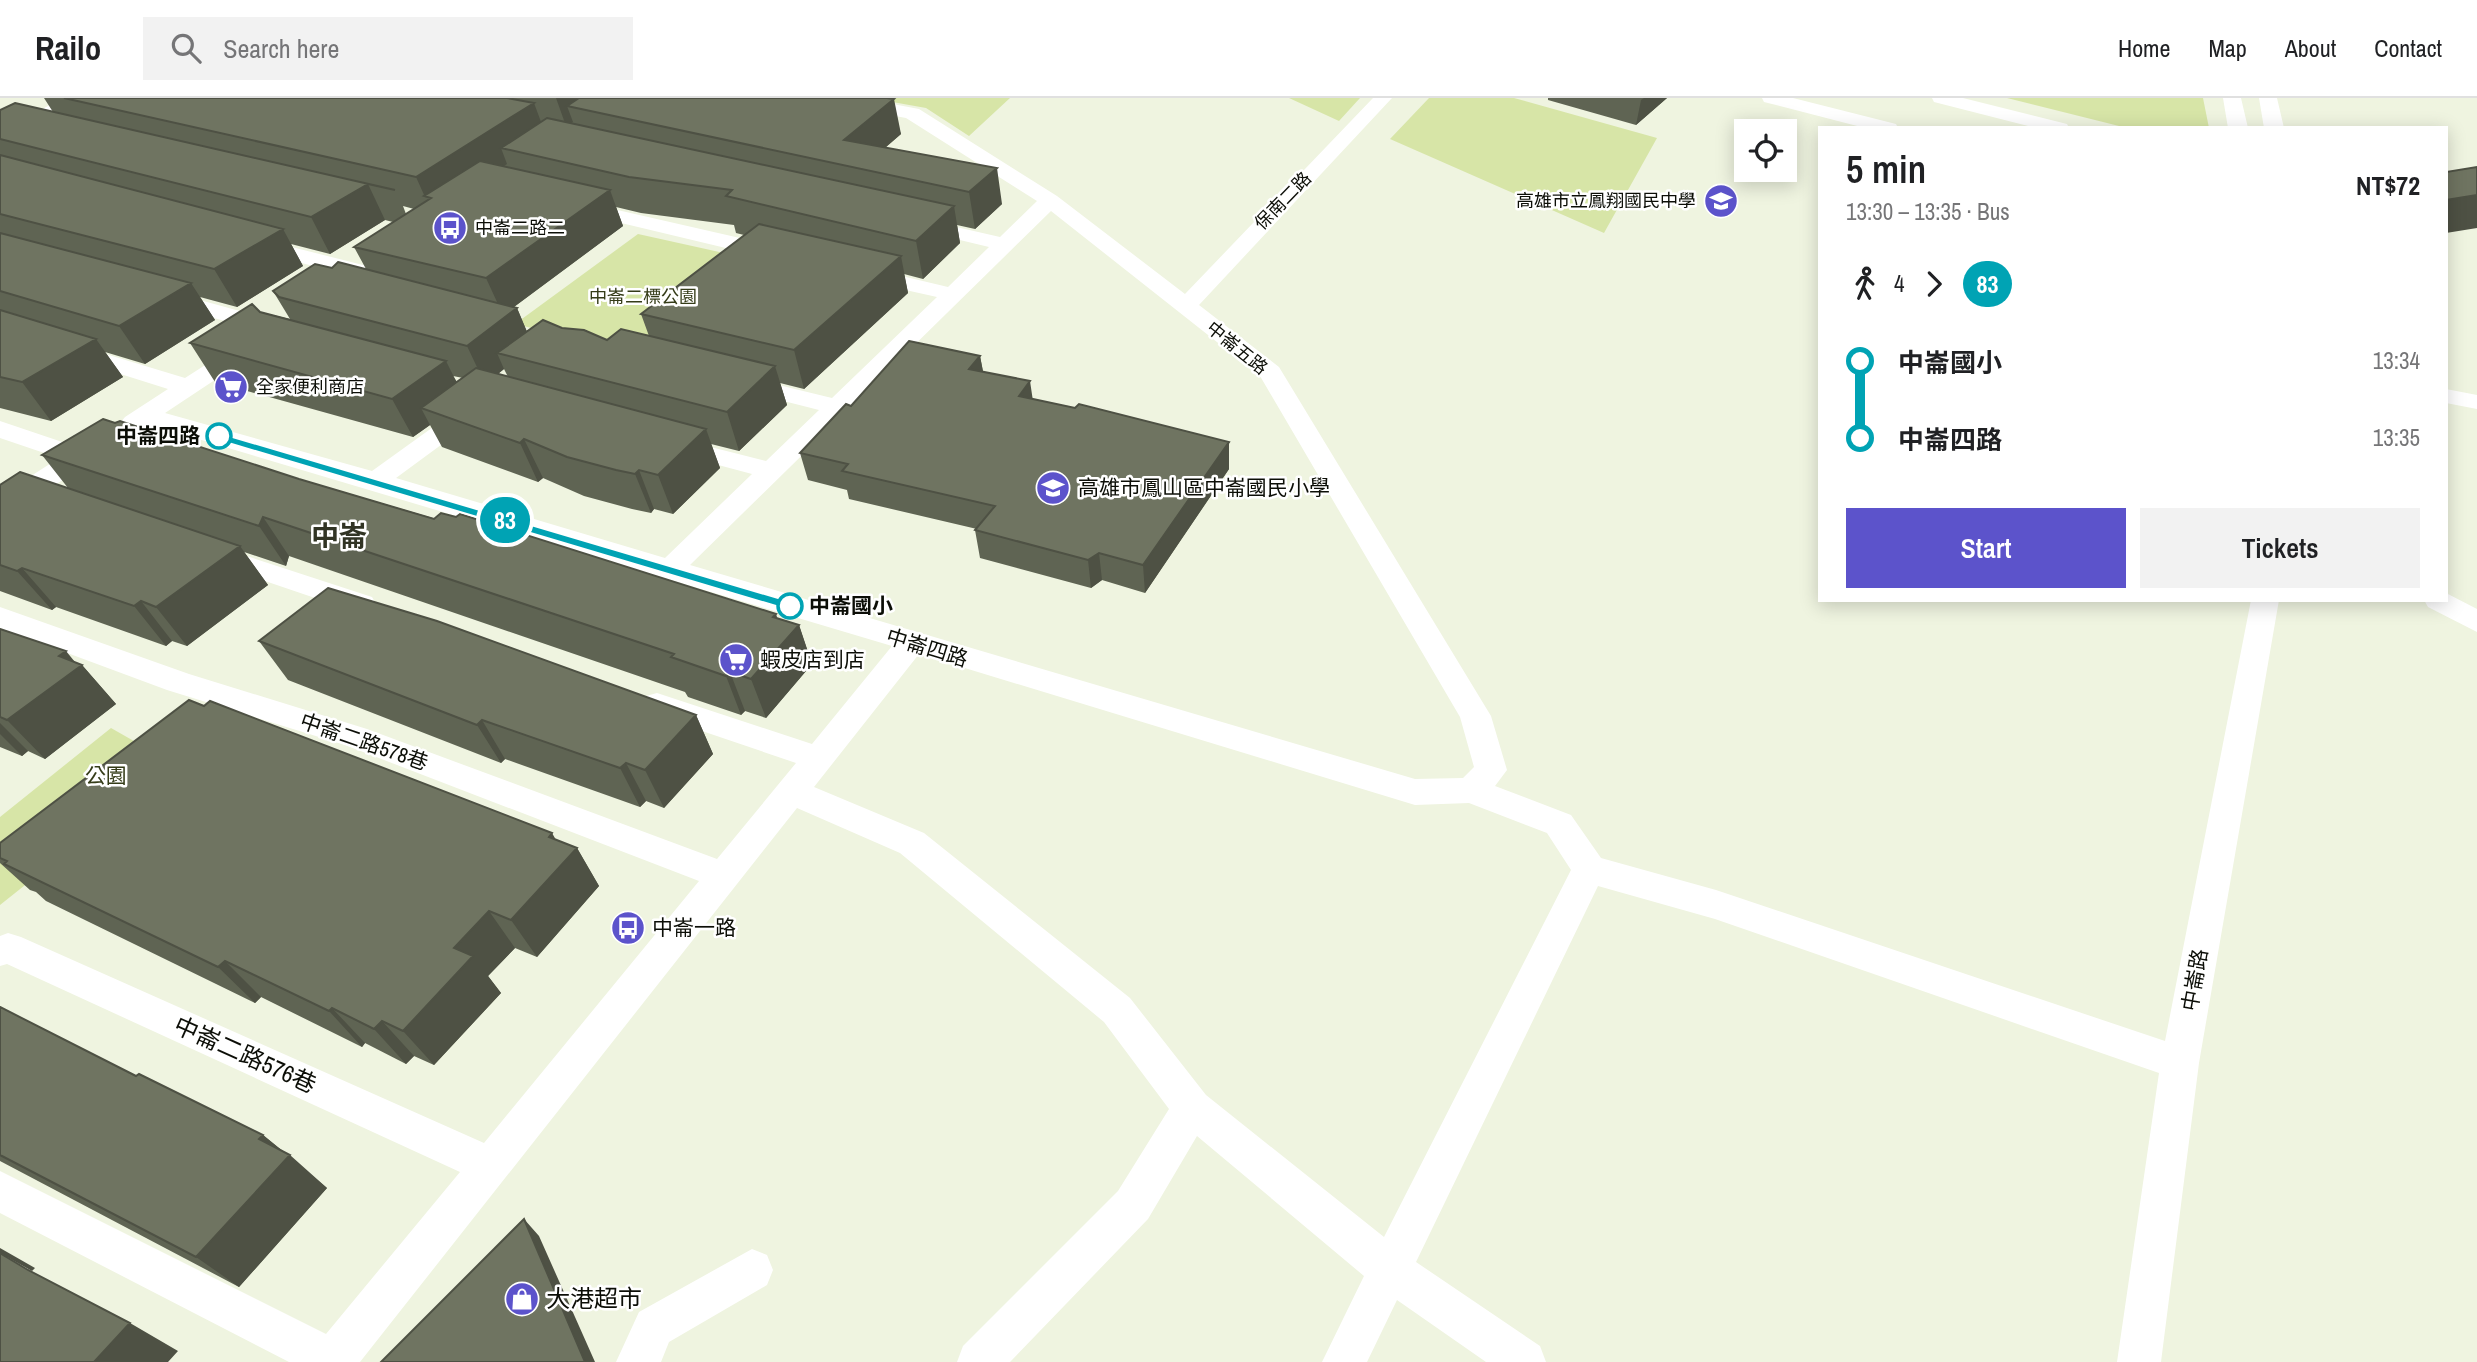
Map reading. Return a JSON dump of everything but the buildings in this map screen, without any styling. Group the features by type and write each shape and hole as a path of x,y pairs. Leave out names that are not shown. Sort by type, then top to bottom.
{"street":[{"path":"0,141 75,98"},
{"name":"中崙五路","path":"831,98 912,113 1050,200 1270,372 1475,716 1490,770 1471,790"},
{"name":"保南二路","path":"1185,307 1383,98"},
{"path":"1771,98 1881,126"},
{"path":"1941,98 2052,126"},
{"path":"2232,98 2238,126"},
{"path":"2268,98 2274,126"},
{"path":"24,127 51,134"},
{"path":"670,569 768,470 1050,200"},
{"path":"560,202 803,260"},
{"path":"896,220 1004,244"},
{"path":"242,240 366,282"},
{"path":"342,286 366,282 385,258"},
{"path":"843,269 951,294"},
{"path":"0,508 188,387 286,330 146,293"},
{"path":"0,329 188,387"},
{"path":"713,377 834,406"},
{"path":"376,481 490,397 463,390"},
{"path":"2448,396 2477,402"},
{"name":"中崙四路","path":"144,415 376,481 1415,792 1471,790"},
{"path":"0,429 80,457"},
{"path":"649,439 768,470"},
{"path":"27,491 66,504"},
{"path":"185,544 383,611"},
{"name":"中崙路","path":"2139,1362 2179,1063 2264,602"},
{"path":"2442,602 2477,622"},
{"name":"中崙二路578巷","path":"0,617 178,682 355,737 725,876"},
{"path":"0,1191 332,1362 911,643"},
{"path":"634,696 818,758"},
{"path":"1471,790 1559,824 1589,869 1716,905 2179,1063"},
{"path":"792,792 912,843 1117,1010 1192,1108 1392,1270 1524,1362"},
{"path":"1344,1362 1589,869"},
{"name":"中崙二路576巷","path":"0,951 8,948 489,1165"},
{"path":"979,1362 1133,1205 1192,1108"},
{"path":"638,1362 654,1327 752,1270"}],"green space":[{"path":"870,98 1010,98 969,136 926,108"},
{"path":"1289,98 1360,98 1339,121"},
{"path":"1429,98 1514,98 1657,138 1604,233 1390,139"},
{"path":"2007,98 2203,98 2209,126 2119,126"},
{"name":"中崙二標公園","path":"638,234 769,263 655,358 515,324"},
{"name":"公園","path":"111,728 176,765 0,905 0,817"}],"bus line":[{"name":"83","path":"219,436 790,606"}],"place":[{"name":"高雄市立鳳翔國民中學","path":"1721,201"},
{"name":"中崙二路二","path":"450,228"},
{"name":"全家便利商店","path":"231,387"},
{"name":"中崙四路","path":"219,436"},
{"name":"高雄市鳳山區中崙國民小學","path":"1053,488"},
{"name":"中崙國小","path":"790,606"},
{"name":"蝦皮店到店","path":"736,660"},
{"name":"中崙一路","path":"628,928"},
{"name":"大港超市","path":"522,1299"}],"district":[{"name":"中崙","path":"339,536"}]}
